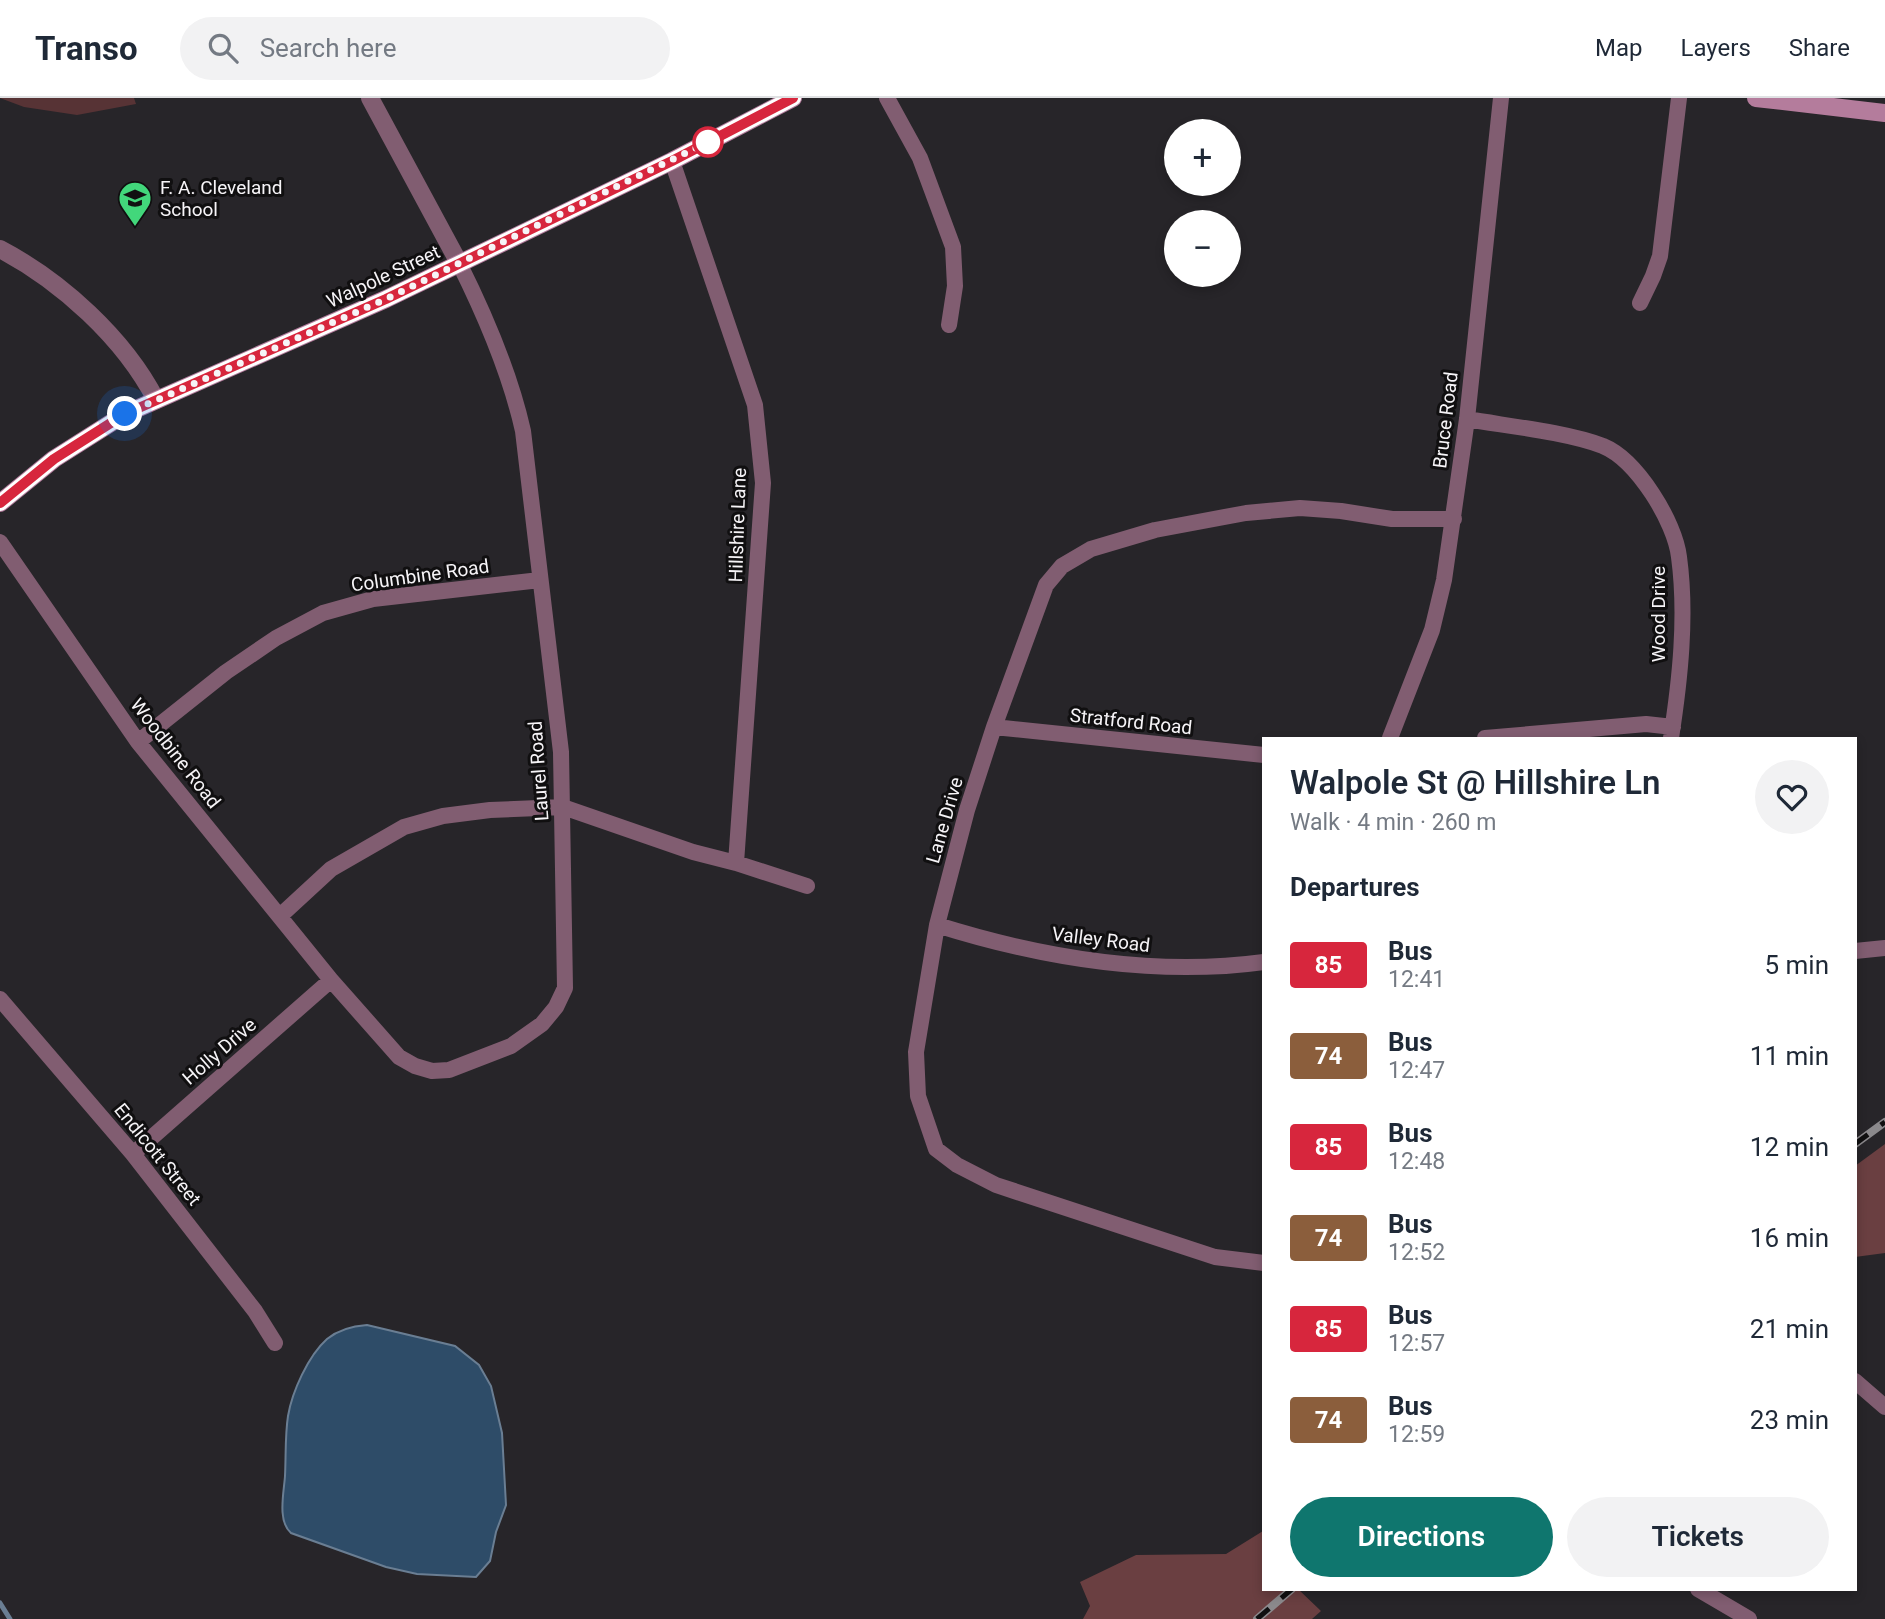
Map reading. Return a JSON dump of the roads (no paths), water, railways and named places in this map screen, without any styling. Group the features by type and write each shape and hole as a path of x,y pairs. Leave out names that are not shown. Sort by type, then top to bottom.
{"main road":[{"name":"Walpole Street","path":"0,503 54,459 100,428 459,263 672,161 793,98"},
{"path":"1756,98 1885,113"}],"street":[{"path":"370,98 459,263"},
{"path":"887,98 920,158 953,247 955,286 949,325"},
{"name":"Bruce Road","path":"1390,737 1432,630 1444,580 1467,419 1501,98"},
{"path":"1640,303 1660,256 1679,98"},
{"name":"Hillshire Lane","path":"672,161 755,405 759,433 763,483 736,863"},
{"path":"0,249 41,272 94,319 139,371 156,400"},
{"name":"Laurel Road","path":"331,979 399,1057 432,1071 449,1070 511,1046 542,1024 556,1007 565,988 561,752 527,458 518,409 497,349 459,263"},
{"name":"Wood Drive","path":"1467,419 1574,438 1605,447 1628,463 1648,486 1665,516 1679,555 1681,616 1672,733"},
{"name":"Lane Drive","path":"1262,1263 1215,1257 996,1185 957,1166 936,1149 918,1096 916,1052 937,925 967,810 994,727 1046,586 1062,566 1091,549 1155,530 1246,513 1300,508 1341,510 1392,519 1454,519"},
{"name":"Woodbine Road","path":"0,542 138,742 331,979"},
{"name":"Columbine Road","path":"138,742 226,671 276,638 323,613 373,599 540,580"},
{"path":"1496,737 1646,724 1672,733"},
{"name":"Stratford Road","path":"994,727 1262,755"},
{"path":"280,916 331,869 404,827 443,816 490,810 563,807 693,852 807,886"},
{"name":"Valley Road","path":"937,925 1005,945 1104,962 1187,968 1262,962"},
{"path":"1857,951 1885,948"},
{"name":"Holly Drive","path":"133,1154 331,979"},
{"name":"Endicott Street","path":"0,999 133,1154 255,1311 275,1343"},
{"path":"1857,1383 1885,1407"},
{"path":"1702,1591 1749,1619"}],"water":[{"path":"367,1325 455,1346 479,1365 491,1386 502,1433 506,1505 496,1532 490,1561 476,1577 417,1574 386,1567 291,1533 287,1528 282,1506 286,1431 297,1386 313,1355 327,1339 346,1329"}],"waterway":[{"path":"0,1603 10,1619"}],"railway":[{"path":"1857,1143 1885,1122"},
{"path":"1257,1619 1290,1591"}],"place":[{"name":"F. A. Cleveland School","path":"135,228"}]}
